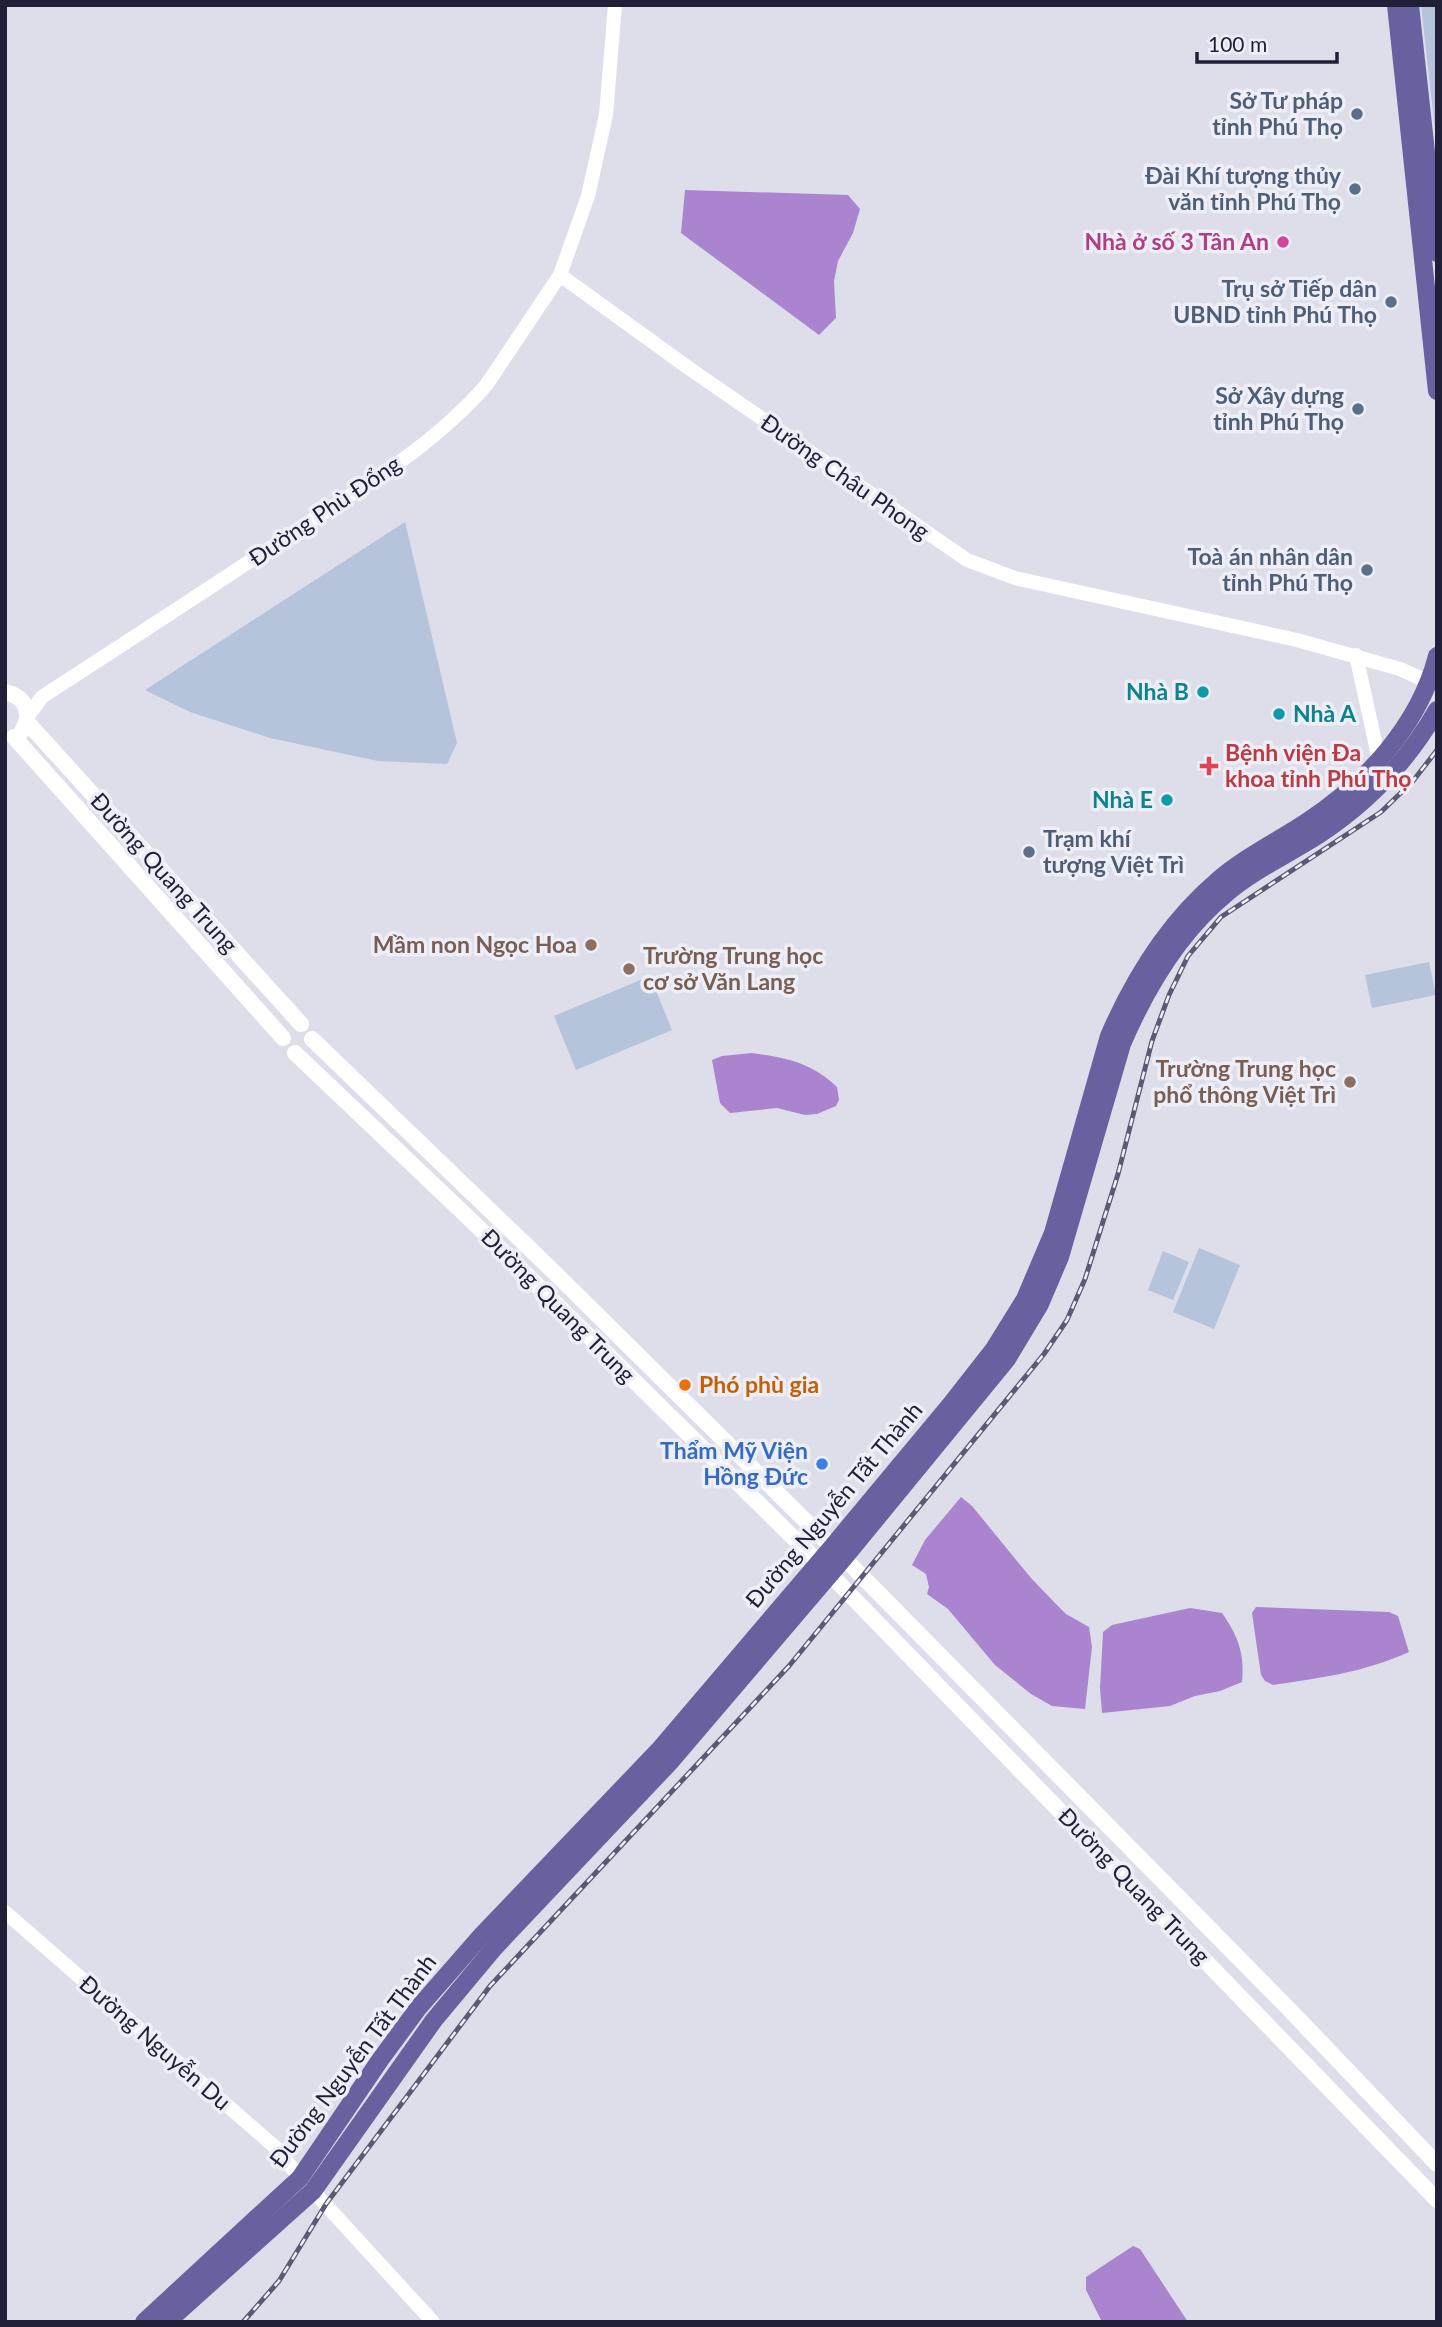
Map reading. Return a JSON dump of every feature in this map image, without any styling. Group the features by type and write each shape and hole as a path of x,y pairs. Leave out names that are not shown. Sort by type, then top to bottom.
{"main road":[{"path":"1396,5 1437,391"},
{"path":"1410,5 1437,253"},
{"name":"Đường Nguyễn Tất Thành","path":"1311,829 1379,760 1414,712 1429,682 1437,656"},
{"name":"Đường Quang Trung","path":"13,695 24,703 27,719 301,1024"},
{"name":"Đường Nguyễn Tất Thành","path":"144,2322 185,2295 307,2184 397,2072 434,2020 495,1947 671,1761 708,1705 1007,1359 1040,1304 1067,1238 1122,1044 1133,1018 1177,945 1194,924 1227,893 1311,829 1367,798 1391,773 1437,710"},
{"path":"10,738 22,731 27,719"},
{"name":"Đường Quang Trung","path":"10,738 283,1038"},
{"path":"301,1024 309,1030 312,1038 307,1050 295,1053 286,1048 283,1038 288,1028 301,1024"},
{"name":"Đường Quang Trung","path":"312,1038 838,1552 1287,2007 1437,2164"},
{"name":"Đường Quang Trung","path":"295,1053 379,1131 825,1568 1437,2200"},
{"path":"756,1499 769,1483"},
{"name":"Đường Nguyễn Tất Thành","path":"307,2184 381,2059 419,2007 482,1935 659,1749 708,1705"},
{"path":"381,2059 397,2072"},
{"name":"Đường Nguyễn Tất Thành","path":"167,2322 185,2295"}],"street":[{"path":"560,275 588,196 604,128 615,5"},
{"name":"Đường Châu Phong","path":"560,275 690,369 967,559 1015,578 1297,639 1407,671 1429,682"},
{"name":"Đường Phù Đổng","path":"27,719 42,697 425,444 474,400 487,384 560,275"},
{"path":"1356,655 1379,760"},
{"path":"13,695 42,697"},
{"name":"Đường Nguyễn Du","path":"5,1912 275,2147 433,2322"}],"shaded area":[{"path":"1421,5 1437,5 1437,148"},
{"path":"685,190 848,195 860,209 853,233 838,261 834,281 836,318 819,335 681,233"},
{"path":"405,522 457,743 447,764 378,761 270,738 190,712 145,690"},
{"path":"1429,962 1436,995 1372,1008 1365,975"},
{"path":"650,976 672,1030 576,1070 554,1016"},
{"path":"752,1053 787,1059 818,1072 837,1087 839,1100 836,1106 817,1114 805,1115 777,1108 730,1113 720,1103 712,1060 722,1056"},
{"path":"1199,1248 1240,1265 1214,1329 1173,1312"},
{"path":"1163,1251 1189,1262 1173,1300 1148,1290"},
{"path":"961,1497 972,1506 1054,1602 1066,1614 1089,1627 1092,1647 1085,1709 1052,1706 1031,1694 995,1665 948,1609 927,1594 929,1587 926,1574 912,1565 925,1540"},
{"path":"1256,1607 1389,1612 1398,1616 1409,1652 1359,1669 1273,1685 1261,1675 1252,1613"},
{"path":"1190,1608 1222,1613 1239,1646 1242,1682 1170,1706 1102,1713 1100,1688 1103,1632 1112,1625"},
{"path":"1133,2246 1140,2249 1188,2322 1102,2322 1086,2290 1086,2277"}],"railway":[{"path":"243,2322 279,2281 326,2204 490,1986 789,1666 1044,1354 1067,1320 1085,1279 1118,1174 1152,1041 1169,995 1188,956 1221,917 1381,812 1413,781 1437,750"}],"place":[{"name":"Sở Tư pháp tỉnh Phú Thọ","path":"1357,114"},
{"name":"Đài Khí tượng thủy văn tỉnh Phú Thọ","path":"1355,189"},
{"name":"Nhà ở số 3 Tân An","path":"1283,242"},
{"name":"Trụ sở Tiếp dân UBND tỉnh Phú Thọ","path":"1391,302"},
{"name":"Sở Xây dựng tỉnh Phú Thọ","path":"1358,409"},
{"name":"Toà án nhân dân tỉnh Phú Thọ","path":"1367,570"},
{"name":"Nhà B","path":"1203,692"},
{"name":"Nhà A","path":"1279,714"},
{"name":"Bệnh viện Đa khoa tỉnh Phú Thọ","path":"1209,766"},
{"name":"Nhà E","path":"1167,800"},
{"name":"Trạm khí tượng Việt Trì","path":"1029,852"},
{"name":"Mầm non Ngọc Hoa","path":"591,945"},
{"name":"Trường Trung học cơ sở Văn Lang","path":"629,969"},
{"name":"Trường Trung học phổ thông Việt Trì","path":"1350,1082"},
{"name":"Phó phù gia","path":"685,1385"},
{"name":"Thẩm Mỹ Viện Hồng Đức","path":"822,1464"}]}
